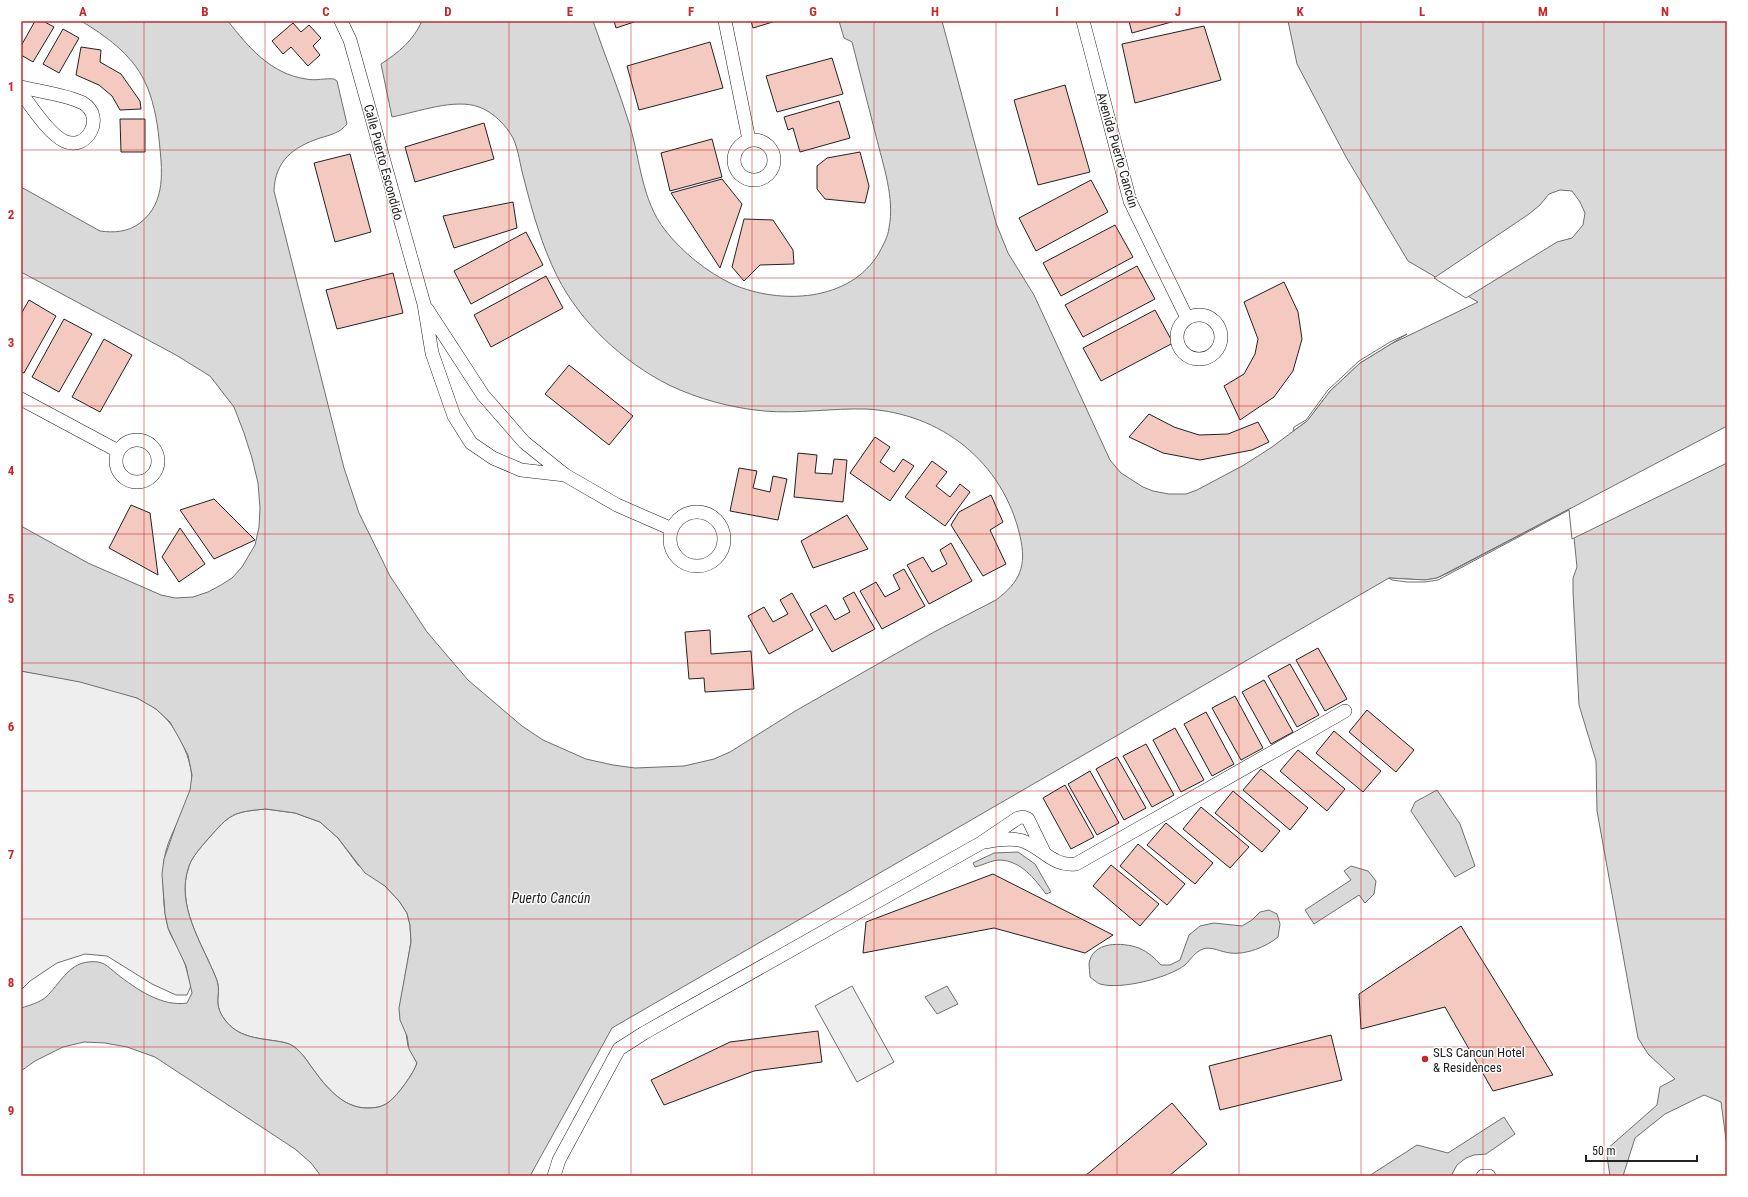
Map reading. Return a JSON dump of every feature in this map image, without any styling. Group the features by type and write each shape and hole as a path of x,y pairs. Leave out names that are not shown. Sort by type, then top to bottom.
{"street":[{"name":"Calle Puerto Escondido","path":"341,21 350,40 424,304 432,353 454,416 471,443 493,458 521,470 565,475"},
{"path":"724,21 749,140"},
{"name":"Avenida Puerto Cancún","path":"1083,21 1130,201 1187,318"},
{"path":"21,87 56,95 84,104 93,115 93,129 84,139 71,143 64,141 53,133 21,93"},
{"name":"Calle Puerto Escondido","path":"424,304 483,395 524,442 565,475 617,505 672,529"},
{"path":"21,399 118,451"},
{"path":"695,512 704,513 712,517 720,527 724,540 721,550 709,563 696,565 682,562 672,549 670,541 672,529 679,518 687,514 695,512"},
{"path":"1022,840 1044,852 1054,861 1066,866 1076,864 1345,711"},
{"path":"554,1176 559,1160 619,1049 644,1033 981,843 1018,818 1023,817 1028,819 1044,852"},
{"path":"981,843 998,839 1028,839 1032,827"},
{"path":"1484,1176 1489,1176"}],"shaded area":[{"path":"21,671 92,684 129,695 145,702 161,713 180,738 189,760 192,784 185,807 168,843 164,861 163,894 169,930 182,955 191,986 187,995 176,995 152,984 107,956 85,954 57,963 30,981 21,990"},
{"path":"266,809 295,813 320,822 338,838 358,865 385,886 399,901 407,913 410,925 411,942 401,1000 408,1046 417,1063 409,1078 393,1099 381,1106 370,1108 358,1107 343,1100 329,1089 296,1048 285,1043 248,1036 236,1030 225,1020 219,1008 218,984 192,924 185,895 189,866 192,859 200,849 227,819 246,811"},
{"path":"852,986 894,1062 857,1082 815,1006"}],"water":[{"name":"Puerto Cancún","path":"81,21 228,21 252,49 271,65 293,76 313,80 334,79 337,81 347,124 335,133 302,146 287,157 278,171 274,191 344,468 359,513 390,576 427,632 468,680 522,726 543,740 586,759 635,768 684,766 714,759 730,752 797,710 934,632 996,600 1011,587 1020,572 1023,556 1020,536 1012,509 984,464 965,446 943,431 919,420 893,413 866,409 777,412 752,410 728,405 703,399 669,385 652,376 619,353 590,325 567,293 557,276 538,228 515,143 503,124 484,109 459,104 424,109 392,117 381,64 405,46 422,21 593,21 630,126 646,193 657,219 687,254 713,274 732,284 751,291 771,295 792,296 813,295 832,290 851,281 866,269 879,253 888,231 890,205 885,170 852,42 844,38 839,21 942,21 996,223 1008,253 1034,295 1110,460 1121,473 1143,487 1153,491 1169,494 1186,494 1197,490 1244,465 1272,447 1307,421 1330,391 1360,363 1391,344 1478,302 1408,261 1346,157 1297,64 1288,21 1727,21 1727,1147 1721,1102 1704,1095 1665,1114 1635,1138 1623,1176 1610,1176 1606,1150 1657,1105 1660,1087 1675,1079 1648,1054 1638,1038 1597,811 1596,761 1579,705 1573,592 1573,578 1577,567 1571,508 1437,578 1425,580 1389,578 612,1028 530,1176 321,1176 311,1163 295,1149 155,1057 127,1047 105,1043 84,1042 63,1047 35,1061 21,1071 21,1008 34,1004 46,997 69,971 81,964 88,962 101,963 150,996 159,1000 178,1004 187,1003 192,993 186,966 168,928 165,914 162,874 164,859 190,790 192,775 188,755 179,738 170,722 156,709 137,698 80,682 21,671 21,526 88,563 161,595 175,598 193,597 208,592 232,578 242,567 255,545 259,527 260,508 258,483 244,433 234,407 210,376 176,355 21,272 21,187 100,231 105,232 126,230 140,223 149,215 159,195 161,184 161,162 159,139 150,94 139,71 125,54 108,39","holes":["266,809 295,813 320,822 338,838 365,873 385,886 399,901 407,913 410,925 411,942 399,1008 400,1020 407,1036 409,1049 417,1063 409,1078 397,1094 389,1102 379,1107 358,1107 343,1100 329,1089 302,1054 291,1045 283,1042 248,1036 230,1026 219,1008 218,984 192,924 185,895 186,881 192,859 208,839 227,819 239,813"]},
{"path":"1437,790 1460,824 1475,866 1455,877 1411,811 1415,802"},
{"path":"1018,852 1035,864 1051,892 1046,894 1032,876 1014,863 997,860 975,867 973,863 994,853"},
{"path":"1351,866 1368,871 1376,881 1374,894 1365,903 1359,895 1314,924 1305,910 1351,880 1344,871"},
{"path":"1269,910 1277,914 1280,924 1278,937 1256,950 1236,953 1206,948 1200,950 1185,965 1177,970 1144,982 1132,984 1100,984 1090,977 1089,964 1091,956 1102,947 1116,944 1132,946 1148,953 1161,965 1170,965 1180,960 1189,935 1200,926 1214,923 1242,926 1252,920 1260,912"},
{"path":"947,986 958,1004 937,1014 925,997"},
{"path":"1504,1117 1515,1134 1486,1154 1474,1155 1466,1158 1457,1165 1451,1176 1369,1176 1417,1145 1448,1153"}],"pier":[{"path":"1560,190 1572,191 1580,202 1585,213 1583,225 1572,238 1557,242 1466,298 1434,278 1529,214 1540,205 1549,194"},
{"path":"1407,334 1360,363 1330,391 1307,421 1293,431 1294,427 1306,420 1328,390 1359,361 1390,342"},
{"path":"1727,426 1727,463 1572,539 1569,510 1438,580 1407,582 1392,580 1389,578 1425,580 1437,578"}],"building":[{"path":"35,21 43,21 54,27 33,62 21,55 21,46"},
{"path":"614,21 637,21 616,28"},
{"path":"751,21 776,21 753,28"},
{"path":"1129,21 1175,21 1132,33"},
{"path":"293,23 301,32 309,25 321,38 313,46 320,55 308,66 291,47 283,54 272,41"},
{"path":"1204,26 1221,80 1135,103 1122,44"},
{"path":"63,29 79,38 59,73 43,64"},
{"path":"710,42 723,88 639,110 627,66"},
{"path":"81,47 101,50 100,62 121,74 140,101 141,109 120,110 112,96 99,85 76,75"},
{"path":"832,58 843,94 777,112 766,76"},
{"path":"1065,85 1090,172 1038,185 1014,100"},
{"path":"839,101 850,138 800,152 793,128 788,130 784,117"},
{"path":"120,119 145,119 145,152 121,152"},
{"path":"484,123 494,159 415,182 405,147"},
{"path":"712,139 722,177 670,191 661,153"},
{"path":"860,152 869,186 865,203 825,199 817,189 817,166 827,158"},
{"path":"350,154 371,232 335,242 314,163"},
{"path":"722,179 742,204 720,268 671,193"},
{"path":"1091,180 1108,212 1036,251 1019,218"},
{"path":"513,202 517,228 454,248 443,216"},
{"path":"744,219 773,220 793,250 794,264 760,265 744,281 732,267"},
{"path":"1115,225 1133,257 1061,296 1043,263"},
{"path":"526,232 543,265 471,304 454,271"},
{"path":"1137,266 1155,299 1083,337 1065,305"},
{"path":"393,273 403,313 337,329 326,290"},
{"path":"546,276 563,308 491,347 474,315"},
{"path":"1284,282 1298,312 1302,339 1293,371 1274,397 1240,420 1224,386 1244,374 1255,354 1258,339 1244,302"},
{"path":"29,300 56,316 24,373 21,372 21,314"},
{"path":"1155,310 1173,343 1101,381 1083,348"},
{"path":"64,319 92,334 59,392 32,377"},
{"path":"104,339 132,355 100,412 72,397"},
{"path":"569,365 633,416 609,445 545,394"},
{"path":"1149,414 1174,427 1199,435 1228,434 1258,422 1269,442 1252,450 1200,460 1163,453 1129,437"},
{"path":"875,437 890,447 880,462 894,472 903,459 914,466 890,501 850,473"},
{"path":"798,453 817,455 815,473 832,474 834,459 847,460 843,502 794,497"},
{"path":"932,461 947,472 936,486 950,497 960,484 970,492 945,526 905,497"},
{"path":"739,468 757,471 753,488 770,492 773,476 787,479 778,520 730,511"},
{"path":"991,495 1003,522 990,530 1006,564 983,576 951,525 959,512"},
{"path":"214,499 255,540 214,559 180,510"},
{"path":"131,505 150,513 158,575 109,548"},
{"path":"847,515 868,549 813,568 801,541"},
{"path":"180,528 205,564 179,582 162,557"},
{"path":"951,543 972,581 929,604 907,565 923,557 932,572 947,564 940,550"},
{"path":"904,569 925,606 882,629 860,591 876,582 885,597 900,589 893,575"},
{"path":"854,592 875,629 832,652 810,614 826,605 835,620 850,612 843,598"},
{"path":"792,593 813,630 769,654 748,616 764,607 773,622 788,614 780,600"},
{"path":"710,630 711,654 751,651 754,689 705,692 704,678 689,679 685,632"},
{"path":"1318,648 1347,699 1325,711 1296,660"},
{"path":"1290,664 1319,715 1297,727 1268,676"},
{"path":"1264,680 1293,732 1271,744 1242,692"},
{"path":"1235,696 1263,748 1241,760 1212,708"},
{"path":"1367,710 1414,750 1396,772 1349,732"},
{"path":"1206,712 1234,764 1212,776 1184,724"},
{"path":"1175,728 1204,780 1181,792 1153,740"},
{"path":"1334,731 1381,771 1363,792 1316,753"},
{"path":"1146,744 1174,795 1152,807 1123,756"},
{"path":"1298,750 1345,789 1327,811 1280,771"},
{"path":"1117,757 1146,808 1124,820 1096,769"},
{"path":"1261,769 1308,808 1290,830 1243,790"},
{"path":"1090,771 1119,823 1097,835 1068,784"},
{"path":"1065,785 1094,837 1071,849 1043,798"},
{"path":"1233,791 1280,831 1262,852 1215,813"},
{"path":"1201,807 1249,847 1230,868 1183,829"},
{"path":"1166,823 1213,863 1195,884 1147,845"},
{"path":"1138,844 1185,884 1167,905 1120,866"},
{"path":"1111,865 1159,904 1140,926 1093,886"},
{"path":"993,874 1113,935 1085,953 994,928 863,953 866,922"},
{"path":"1461,926 1553,1075 1493,1091 1445,1007 1361,1029 1359,994"},
{"path":"818,1031 822,1062 754,1071 664,1105 651,1080 730,1042"},
{"path":"1331,1035 1342,1080 1220,1110 1209,1066"},
{"path":"1172,1103 1207,1144 1169,1176 1085,1176"}],"place":[{"name":"SLS Cancun Hotel & Residences","path":"1425,1059"}]}
